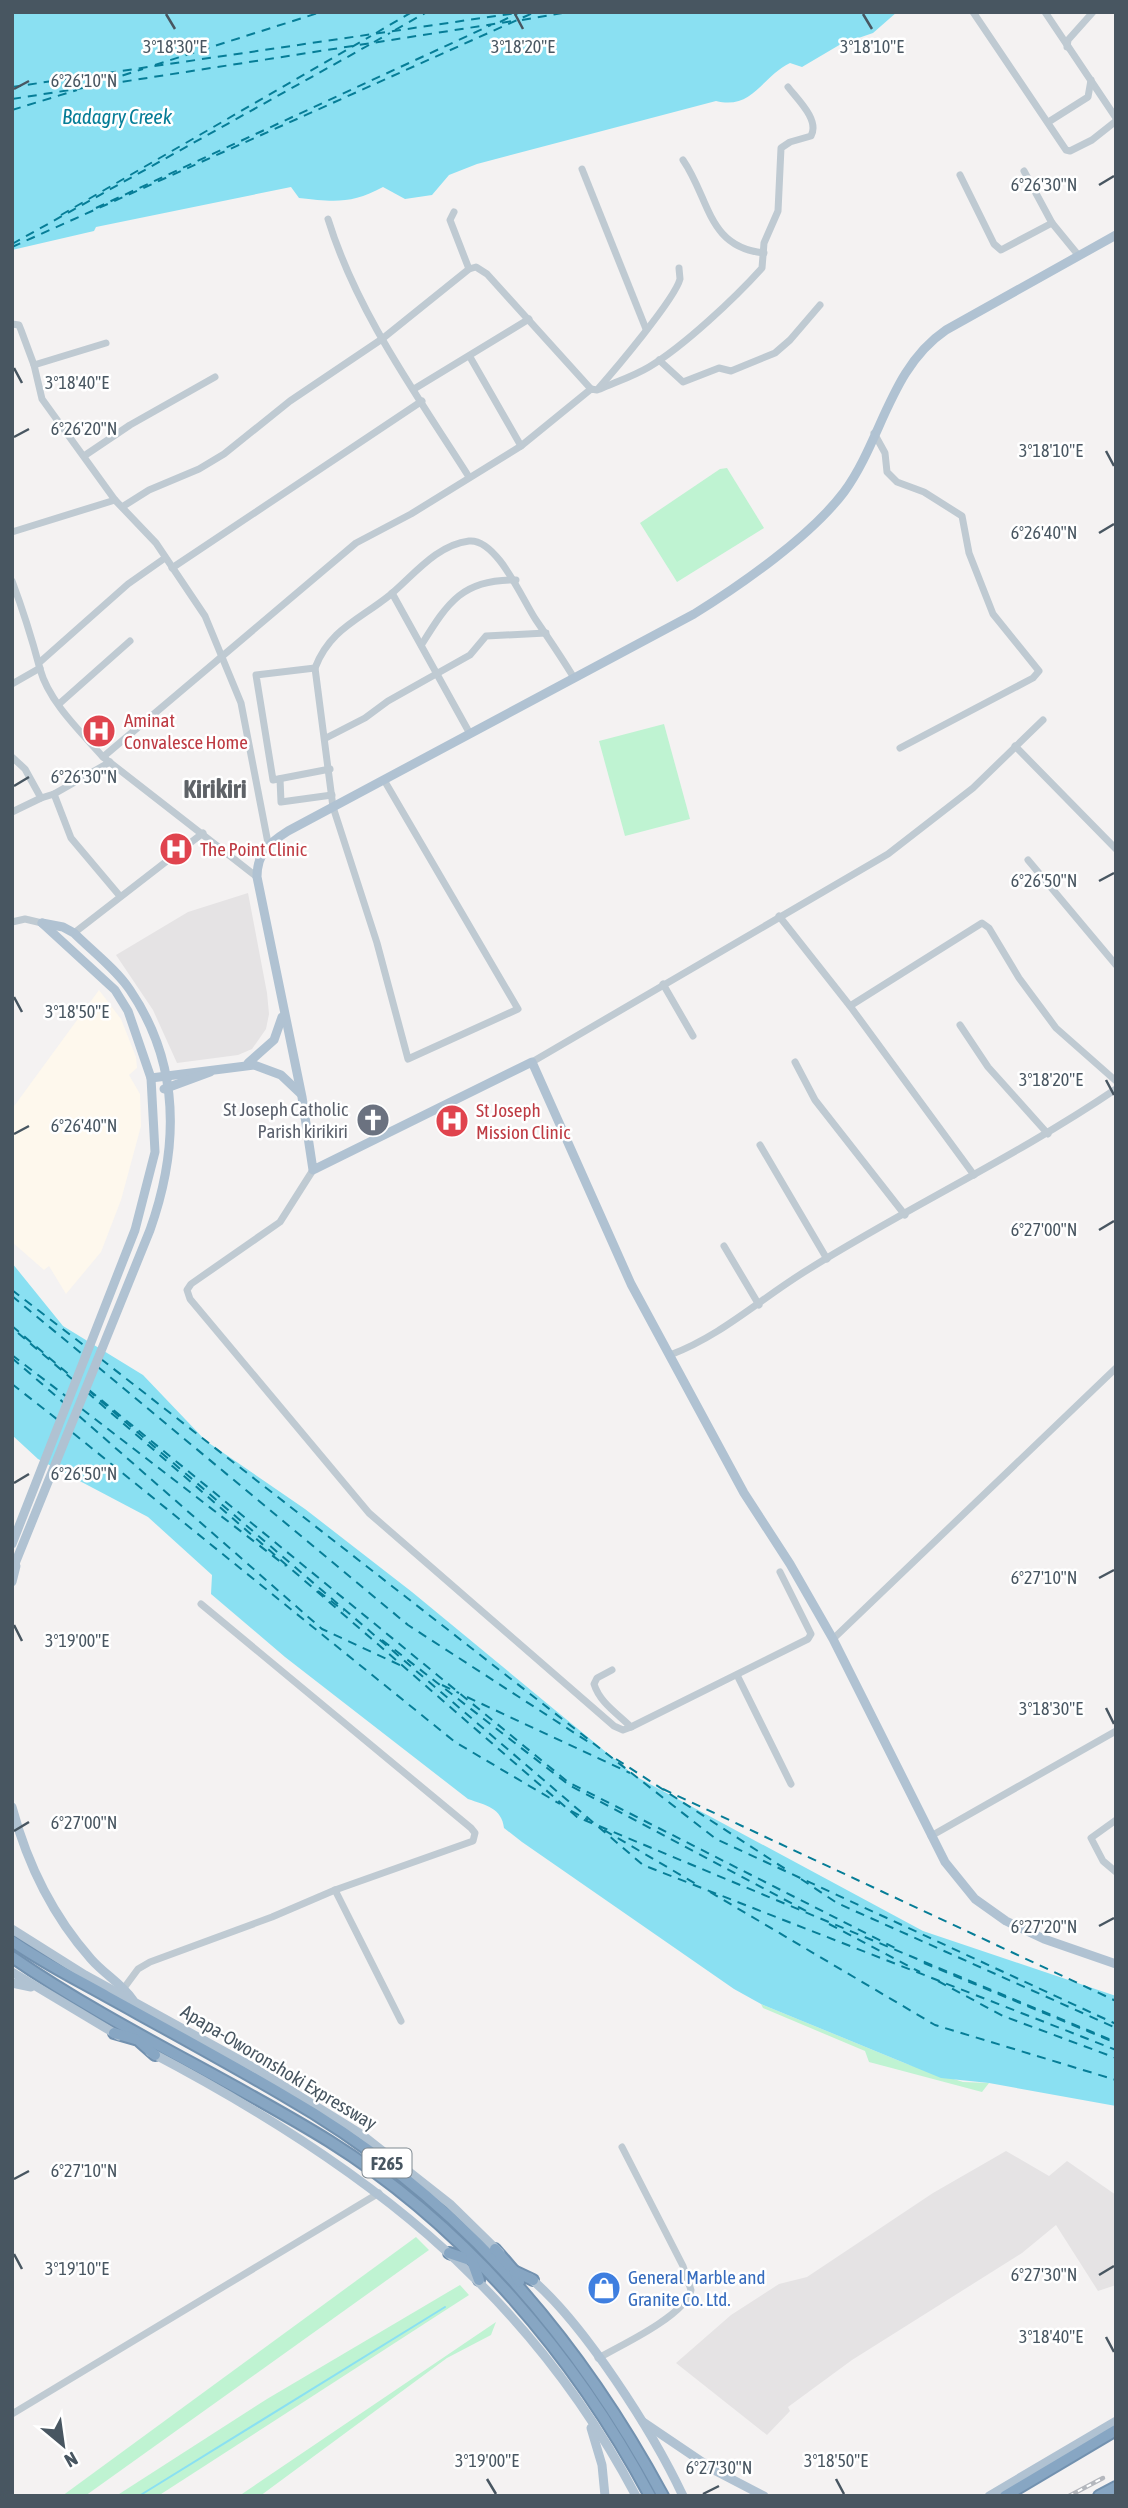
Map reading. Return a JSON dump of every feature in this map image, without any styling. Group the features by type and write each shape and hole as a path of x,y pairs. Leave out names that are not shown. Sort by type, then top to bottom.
{"highway":[{"name":"Apapa-Oworonshoki Expressway","path":"12,1941 332,2125 398,2172 490,2252 557,2329 638,2448 663,2496"},
{"name":"Apapa-Oworonshoki Expressway","path":"12,1957 117,2021 330,2142 392,2186 460,2245 480,2269"},
{"path":"117,2021 155,2055"},
{"path":"114,2033 156,2042"},
{"path":"449,2252 480,2269 540,2330 595,2406 650,2496"},
{"path":"480,2269 490,2252 514,2271 533,2280"},
{"path":"514,2271 523,2291"},
{"path":"1005,2496 1116,2430"},
{"path":"1099,2496 1116,2487"}],"main road":[{"path":"1116,235 946,330 926,346 910,366 844,492 772,559 736,588 694,614 469,732 268,844 259,860 257,877 302,1097 313,1170 532,1062 631,1284 744,1493 834,1639 945,1862 975,1899 991,1912 1044,1939 1116,1964"},
{"path":"12,1571 150,1230 169,1165 172,1133 166,1075 151,1028 128,987 74,933 63,926 42,923"},
{"path":"12,1545 135,1230 155,1152 153,1091 137,1030 115,990 42,923"},
{"path":"245,1065 260,1056 274,1040 283,1012"},
{"path":"151,1078 211,1072 245,1065 259,1066 281,1075 302,1097"},
{"path":"153,1091 211,1072"},
{"path":"12,1582 20,1555"},
{"path":"12,1807 29,1857 57,1914 94,1962 124,1988 134,2001"},
{"name":"Apapa-Oworonshoki Expressway","path":"12,1929 75,1969 256,2069 361,2134 450,2204 490,2252 533,2280 566,2315 637,2418 683,2496"},
{"path":"12,1972 321,2151 379,2193 449,2252 480,2269 583,2411 636,2496"},
{"path":"12,1983 36,1988"},
{"path":"583,2411 597,2444 604,2496"},
{"path":"637,2418 714,2470 764,2496"},
{"path":"989,2496 1116,2421"}],"street":[{"path":"973,12 1036,107 1050,121 1063,146 1070,151 1092,140 1116,120 1045,12"},
{"path":"1068,47 1068,40 1093,12"},
{"path":"1050,121 1088,97 1091,80"},
{"path":"594,389 659,360 713,317 762,268 764,253 778,211 781,148 790,142 811,136 814,131 812,120 788,87"},
{"path":"683,160 711,216 729,241 743,251 764,253"},
{"path":"582,169 646,328"},
{"path":"1024,171 1052,223 1079,256"},
{"path":"960,175 994,244 1001,250 1052,223"},
{"path":"454,212 450,220 469,268"},
{"path":"328,219 337,247 382,338 469,477"},
{"path":"122,507 149,489 198,469 224,454 290,401 382,338 469,268 476,267 487,274 594,389"},
{"path":"12,812 54,794 107,759 356,543 411,514 521,446 594,389 625,359 680,279 679,268"},
{"path":"659,360 683,382 719,368 730,370 784,347 820,305"},
{"path":"414,388 529,319"},
{"path":"12,324 19,325 34,365 42,399 115,500 165,558 205,616 224,655 241,703 268,844"},
{"path":"34,365 106,343"},
{"path":"470,356 521,446"},
{"path":"84,456 130,425 215,377"},
{"path":"172,569 422,401"},
{"path":"874,433 885,453 887,472 897,482 924,492 962,516 969,553 993,614 1039,671 1021,684 900,748"},
{"path":"12,532 115,500"},
{"path":"384,780 518,1009 408,1059 376,943 333,807 315,668 323,647 392,593 428,560 468,541 480,543 516,580 535,619 575,678"},
{"path":"12,684 40,665 128,584 165,558"},
{"path":"422,644 461,591 495,580 516,580"},
{"path":"12,581 40,665 59,704 107,759 257,877"},
{"path":"392,593 469,732"},
{"path":"326,737 365,718 388,701 470,655 486,636 546,633"},
{"path":"59,704 130,641"},
{"path":"315,668 256,675 273,780 330,769"},
{"path":"532,1062 888,854 973,788 1043,720"},
{"path":"1015,746 1116,849"},
{"path":"12,757 25,769 41,798"},
{"path":"280,779 281,802 332,795"},
{"path":"54,794 71,838 119,895"},
{"path":"74,933 119,895 203,833"},
{"path":"1028,860 1116,965"},
{"path":"779,916 850,1006 974,1175"},
{"path":"12,922 25,919 42,923"},
{"path":"850,1006 982,923 989,928 1019,978 1056,1028 1116,1081"},
{"path":"663,984 693,1036"},
{"path":"960,1025 988,1067 1048,1133"},
{"path":"795,1062 814,1100 905,1214"},
{"path":"670,1355 699,1344 827,1259 1048,1133 1116,1089"},
{"path":"760,1145 827,1259"},
{"path":"313,1170 280,1222 191,1284 187,1290 190,1299 369,1513 614,1726 623,1730 631,1727 808,1639 811,1634 780,1572"},
{"path":"724,1246 759,1305"},
{"path":"834,1639 1116,1368"},
{"path":"124,1988 138,1969 150,1962 271,1917 335,1889 469,1844 475,1833 360,1733 201,1604"},
{"path":"612,1670 597,1678 594,1684 597,1692 631,1727"},
{"path":"737,1675 791,1784"},
{"path":"931,1836 1116,1731"},
{"path":"1116,1820 1091,1838 1103,1861 1116,1872"},
{"path":"335,1889 401,2021"},
{"path":"598,2358 658,2323 685,2303 691,2290 683,2266 622,2147"},
{"path":"12,2414 379,2193"}],"shaded area":[{"path":"248,893 267,993 269,1014 266,1029 252,1049 238,1055 177,1063 153,1010 116,955 188,912"},
{"path":"99,990 121,1019 136,1057 137,1068 129,1075 140,1094 141,1126 121,1200 101,1252 66,1294 49,1266 44,1270 12,1242 12,1109"},
{"path":"1006,2151 1049,2176 1067,2161 1116,2195 1116,2285 1098,2291 1056,2225 1022,2253 852,2360 788,2407 790,2411 767,2435 676,2363 731,2315 779,2284 807,2277 933,2193"}],"green space":[{"path":"727,468 764,528 677,582 640,523 720,469"},
{"path":"664,724 690,819 625,836 599,741"},
{"path":"761,2004 907,2064 963,2082 989,2083 982,2092 869,2062 865,2051 763,2008"},
{"path":"416,2237 429,2250 85,2496 62,2496"},
{"path":"460,2285 469,2295 158,2496 116,2496 267,2399"},
{"path":"496,2322 491,2335 447,2358 260,2496 239,2496"}],"water":[{"name":"Badagry Creek","path":"12,12 897,12 873,33 841,44 802,67 790,63 748,97 739,101 716,101 477,164 449,175 432,195 405,199 383,187 352,199 323,200 299,198 291,187 96,227 94,231 12,250"},
{"path":"12,1263 63,1326 143,1375 206,1441 305,1509 412,1592 635,1776 923,1931 1116,1996 1116,2106 989,2083 941,2078 761,2004 734,1989 522,1842 504,1828 503,1821 496,1812 468,1799 285,1657 211,1594 212,1575 148,1517 38,1459 12,1435"}],"waterway":[{"path":"139,2496 445,2307"}],"ferry route":[{"path":"155,65 321,12"},
{"path":"376,33 412,12"},
{"path":"395,30 427,12"},
{"path":"500,22 520,12"},
{"path":"12,247 535,12"},
{"path":"522,20 569,12"},
{"path":"12,87 516,13"},
{"path":"12,99 513,21"},
{"path":"96,208 491,25"},
{"path":"374,42 390,33"},
{"path":"61,215 371,36"},
{"path":"12,244 369,45"},
{"path":"92,85 143,69"},
{"path":"12,110 77,90"},
{"path":"12,1290 86,1347"},
{"path":"12,1296 82,1354"},
{"path":"12,1326 73,1378"},
{"path":"18,1333 72,1379"},
{"path":"12,1355 67,1397"},
{"path":"12,1358 64,1403"},
{"path":"101,1359 716,1839 1116,2024"},
{"path":"98,1367 408,1625 593,1745"},
{"path":"12,1384 58,1420"},
{"path":"88,1390 643,1865 1116,2050"},
{"path":"89,1390 568,1782 897,1949"},
{"path":"87,1392 577,1817 594,1824"},
{"path":"82,1409 286,1566"},
{"path":"79,1416 322,1629 402,1666"},
{"path":"73,1433 455,1742 560,1804"},
{"path":"318,1591 344,1611"},
{"path":"382,1640 569,1785 806,1911"},
{"path":"442,1685 459,1693"},
{"path":"467,1697 630,1773"},
{"path":"616,1759 787,1870"},
{"path":"663,1789 1116,2001"},
{"path":"571,1811 588,1820"},
{"path":"599,1826 1116,2042"},
{"path":"604,1830 696,1884"},
{"path":"801,1879 837,1903 1116,2028"},
{"path":"710,1892 935,2025 1116,2080"},
{"path":"829,1924 920,1972"},
{"path":"924,1963 1116,2043"},
{"path":"938,1981 1003,2016 1116,2058"}],"railway":[{"path":"1069,2496 1103,2478"}],"place":[{"name":"Aminat Convalesce Home","path":"99,731"},
{"name":"The Point Clinic","path":"176,849"},
{"name":"St Joseph Catholic Parish kirikiri","path":"373,1120"},
{"name":"St Joseph Mission Clinic","path":"452,1121"},
{"name":"General Marble and Granite Co. Ltd.","path":"604,2288"}],"district":[{"name":"Kirikiri","path":"215,789"}]}
